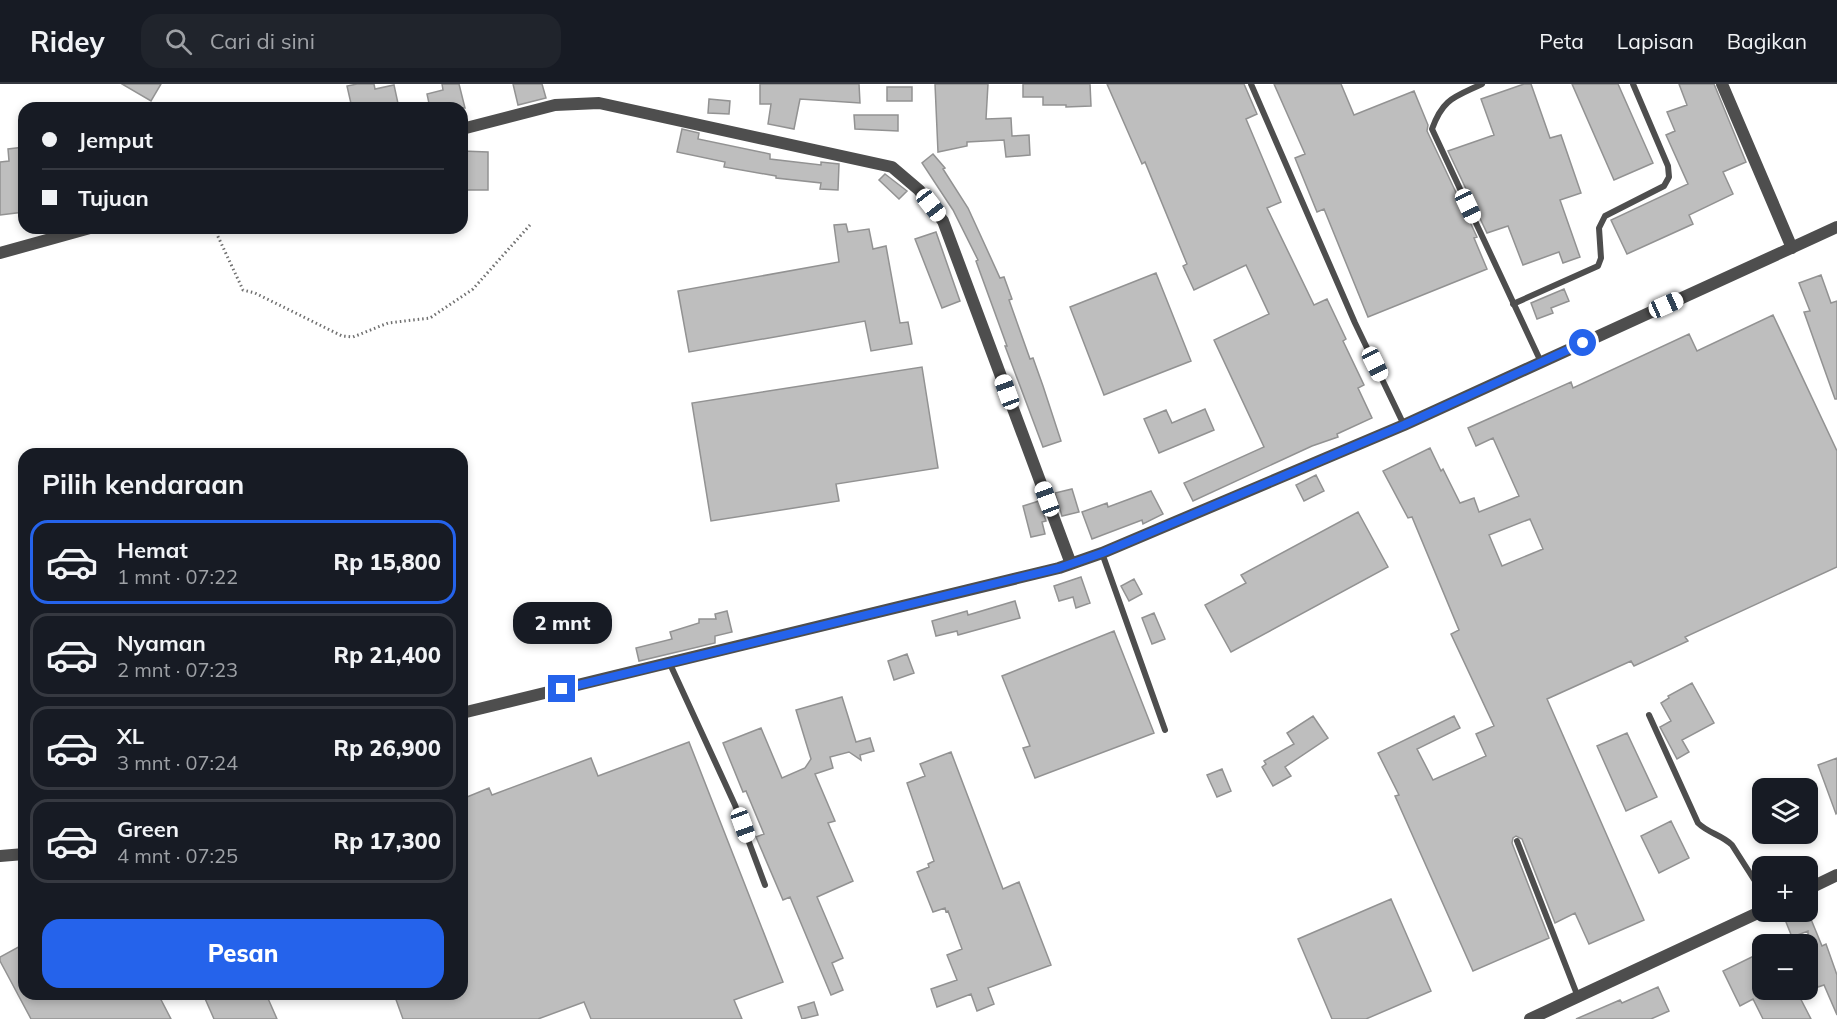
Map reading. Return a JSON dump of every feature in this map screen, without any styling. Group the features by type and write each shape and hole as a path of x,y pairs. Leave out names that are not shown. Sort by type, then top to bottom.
{"street":[{"path":"1722,84 1792,248"},
{"path":"468,127 555,105 599,103 892,167 919,190 943,221 1071,564"},
{"path":"468,712 670,664 1071,564 1404,425 1837,227"},
{"path":"0,253 68,234"},
{"path":"0,856 18,854"},
{"path":"1818,884 1837,875"},
{"path":"1530,1019 1752,916"}],"lane":[{"path":"1251,84 1355,323 1404,425"},
{"path":"1482,84 1448,100 1436,117 1432,129 1541,362"},
{"path":"1513,304 1598,266 1601,258 1599,228 1605,216 1664,186 1669,177 1668,166 1633,84"},
{"path":"1102,553 1165,730"},
{"path":"670,664 735,805 765,885"},
{"path":"1649,715 1698,823 1726,839 1752,876"},
{"path":"1516,841 1578,998"}],"path":[{"path":"217,234 243,290 255,293 342,336 353,337 388,323 430,318 473,289 530,225"}],"building":[{"path":"122,84 161,84 151,101"},
{"path":"374,84 375,89 394,85 398,102 351,102 347,86"},
{"path":"442,84 459,84 464,102 429,102 427,94 443,90"},
{"path":"513,84 542,84 546,98 518,105"},
{"path":"760,84 859,84 860,103 800,99 794,129 768,124 771,104 760,104"},
{"path":"935,84 988,84 986,119 1011,118 1012,136 1029,135 1030,155 1006,157 1004,140 967,142 967,146 938,152"},
{"path":"1023,84 1090,84 1091,106 1043,105 1043,97 1023,97"},
{"path":"1107,84 1244,84 1257,114 1246,119 1281,202 1267,208 1314,305 1327,299 1346,339 1343,341 1364,385 1358,388 1372,418 1337,434 1338,437 1312,446 1193,501 1184,483 1264,447 1214,340 1269,314 1246,265 1194,290 1183,266 1187,264 1145,162 1142,164"},
{"path":"1274,84 1341,84 1354,115 1414,91 1428,125 1427,131 1477,237 1474,238 1487,269 1368,317 1324,209 1317,212 1295,158 1305,154"},
{"path":"1524,84 1531,84 1550,138 1561,135 1581,193 1560,200 1580,257 1563,263 1559,252 1523,265 1508,226 1487,233 1448,151 1494,135 1481,99"},
{"path":"1572,84 1618,84 1653,163 1614,180"},
{"path":"1679,84 1714,84 1746,162 1723,172 1733,194 1689,215 1693,224 1627,254 1611,220 1688,184 1666,135 1675,131 1667,112 1687,105"},
{"path":"887,87 912,87 912,101 887,101"},
{"path":"709,99 730,101 729,114 708,113"},
{"path":"854,115 898,115 898,131 855,129"},
{"path":"682,129 699,133 698,139 770,154 770,159 821,165 821,162 839,164 838,190 820,189 821,183 776,178 776,176 724,167 725,162 677,152"},
{"path":"18,148 18,213 0,215 0,162 9,161 8,149"},
{"path":"468,151 488,152 488,190 468,190"},
{"path":"933,154 945,168 943,169 968,208 1000,278 1004,277 1012,299 1009,300 1030,359 1033,358 1061,441 1043,447 1005,346 1007,346 976,261 978,260 953,210 922,163"},
{"path":"885,174 907,191 899,199 879,180"},
{"path":"846,224 848,232 869,229 873,249 886,246 900,323 908,322 912,344 871,351 865,321 689,352 678,291 839,262 834,225"},
{"path":"936,232 960,301 942,308 915,239"},
{"path":"1156,273 1191,361 1104,395 1070,307"},
{"path":"1821,275 1831,303 1837,301 1837,399 1835,399 1804,312 1810,311 1799,283"},
{"path":"1564,289 1569,301 1551,308 1553,313 1537,319 1531,303"},
{"path":"1773,315 1837,451 1837,567 1685,637 1688,641 1634,666 1631,661 1547,699 1644,920 1589,944 1575,913 1555,923 1522,839 1516,836 1512,843 1549,938 1473,971 1395,796 1399,795 1378,753 1454,716 1460,728 1417,749 1433,780 1486,756 1476,734 1494,726 1451,634 1459,630 1412,517 1408,518 1383,471 1430,448 1460,503 1474,498 1479,512 1519,496 1493,438 1476,446 1468,428 1571,382 1573,388 1689,334 1697,351","holes":["1530,519 1543,549 1502,566 1489,535"]},
{"path":"922,367 938,468 836,484 839,501 711,521 692,403"},
{"path":"1205,409 1214,430 1159,453 1144,419 1166,410 1172,423"},
{"path":"1316,475 1324,491 1304,501 1296,485"},
{"path":"1072,489 1079,512 1062,516 1055,493"},
{"path":"1151,491 1163,514 1143,524 1142,520 1092,539 1082,512 1107,503 1108,507"},
{"path":"1039,501 1046,521 1042,522 1045,534 1031,537 1023,506"},
{"path":"1358,512 1388,567 1231,652 1205,605 1246,583 1241,575"},
{"path":"1081,577 1090,603 1076,608 1073,597 1059,601 1054,586"},
{"path":"1134,579 1142,594 1129,601 1121,586"},
{"path":"1015,601 1020,618 958,635 957,631 936,636 932,621 967,611 968,615"},
{"path":"727,611 732,632 715,636 715,643 639,661 636,648 672,639 670,632 699,623 699,619 716,619 715,614"},
{"path":"1154,613 1165,639 1152,644 1142,618"},
{"path":"1114,631 1154,733 1035,778 1023,748 1030,746 1002,676"},
{"path":"907,654 914,673 894,680 888,661"},
{"path":"1692,683 1714,723 1682,740 1689,752 1677,759 1660,727 1671,721 1661,703 1669,698 1668,696"},
{"path":"842,697 856,742 870,738 874,751 860,755 861,760 849,752 830,757 833,768 815,774 835,821 828,823 853,881 817,897 843,958 832,963 843,990 831,995 790,897 783,900 756,837 764,834 746,791 743,792 723,743 761,728 782,778 805,768 811,759 796,710"},
{"path":"1313,716 1328,738 1285,767 1291,776 1273,786 1262,767 1266,764 1264,761 1294,744 1287,733"},
{"path":"1627,733 1657,797 1626,811 1597,746"},
{"path":"689,742 783,982 734,1000 742,1019 591,1019 584,1002 538,1019 403,1019 396,1000 468,1000 468,797 489,788 492,795 591,758 598,776"},
{"path":"951,752 1003,889 1019,882 1051,965 988,988 994,1004 977,1011 971,994 937,1007 931,989 957,980 947,955 962,949 948,911 946,912 945,908 933,912 917,872 929,867 928,864 934,861 907,783 925,776 920,764"},
{"path":"1837,758 1837,813 1836,814 1818,765"},
{"path":"1222,769 1231,791 1217,797 1207,775"},
{"path":"1671,821 1689,858 1659,873 1641,836"},
{"path":"1391,899 1431,991 1366,1019 1332,1019 1298,939"},
{"path":"1786,922 1812,922 1817,934 1808,934 1808,931 1791,934"},
{"path":"1818,936 1822,946 1826,944 1837,975 1837,1015 1824,985 1818,987"},
{"path":"18,947 18,995 0,961 0,957"},
{"path":"1752,957 1752,1000 1740,1006 1723,971"},
{"path":"1658,987 1669,1011 1651,1019 1576,1019 1620,1000 1622,1003"},
{"path":"21,1000 161,1000 171,1019 31,1019"},
{"path":"206,1000 269,1000 277,1019 214,1019"},
{"path":"1754,1000 1801,1000 1811,1019 1763,1019"},
{"path":"814,1002 818,1015 802,1019 798,1007"}],"route":[{"path":"562,689 1059,568 1102,553 1404,425 1583,343"}]}
